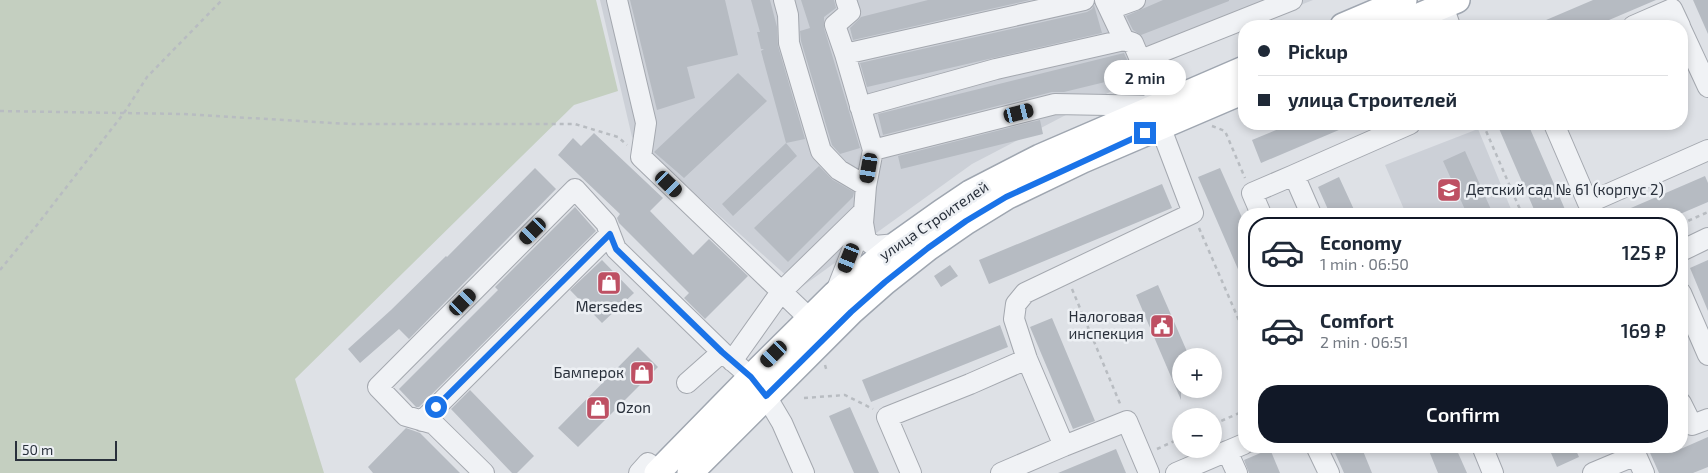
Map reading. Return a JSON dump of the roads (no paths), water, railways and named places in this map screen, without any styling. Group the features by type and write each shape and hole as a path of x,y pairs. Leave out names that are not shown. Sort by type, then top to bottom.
{"main road":[{"path":"1357,20 1404,0"},
{"path":"1413,20 1448,8"},
{"name":"улица Строителей","path":"690,473 851,312 928,248 966,221 1006,197 1083,160 1238,72"},
{"name":"улица Строителей","path":"651,473 835,294 897,244 970,193 1040,157 1160,116 1238,93"},
{"path":"751,377 766,396"}],"street":[{"path":"617,0 646,123 641,157 810,319"},
{"path":"784,0 788,15 789,43 821,151 839,170 866,186"},
{"path":"846,0 850,12 835,24 873,150 866,186 864,217 866,240 874,246 897,244"},
{"path":"845,54 1084,0"},
{"path":"1124,40 1108,5 1134,0"},
{"path":"1242,20 1292,0"},
{"path":"1647,20 1672,9 1677,20"},
{"path":"1141,60 1238,21"},
{"path":"860,107 996,69 1124,40 1133,42 1141,60 1193,214 1024,293 1016,304 1014,319 1027,359 1064,446"},
{"path":"1688,43 1708,87"},
{"path":"873,150 1055,104 1160,116"},
{"path":"1258,208 1252,193 1396,130"},
{"path":"1557,130 1588,203 1708,150"},
{"path":"1294,175 1308,208"},
{"path":"484,473 434,424 406,416 378,387 575,189 606,223 616,249 751,377"},
{"path":"687,382 727,356 781,292 864,217"},
{"path":"835,294 864,217"},
{"path":"422,421 610,234"},
{"path":"1688,247 1708,238"},
{"path":"1688,308 1708,355"},
{"path":"911,473 887,417 1027,359"},
{"path":"766,396 782,423 804,473"},
{"path":"1688,417 1692,425 1708,419"},
{"path":"1001,473 1127,421 1146,464"},
{"path":"1176,473 1236,448 1237,473"},
{"path":"1319,453 1329,473"},
{"path":"1485,453 1493,473"},
{"path":"1593,473 1638,458"}],"place":[{"name":"Детский сад № 61 (корпус 2)","path":"1449,190"},
{"name":"Mersedes","path":"609,283"},
{"name":"Налоговая инспекция","path":"1162,326"},
{"name":"Бамперок","path":"642,373"},
{"name":"Ozon","path":"598,408"}]}
